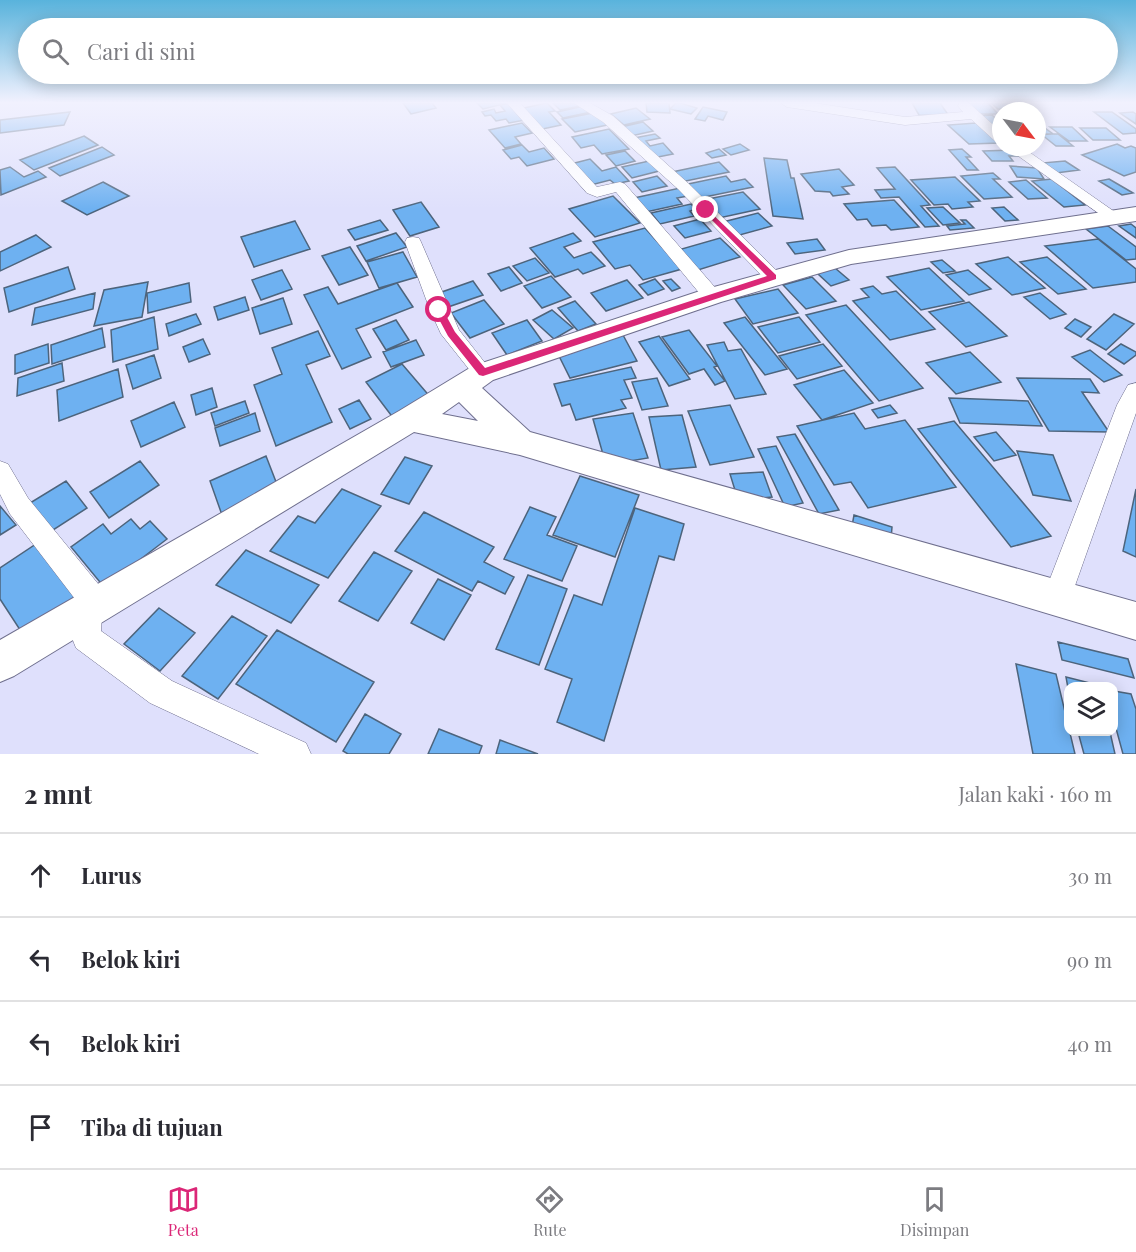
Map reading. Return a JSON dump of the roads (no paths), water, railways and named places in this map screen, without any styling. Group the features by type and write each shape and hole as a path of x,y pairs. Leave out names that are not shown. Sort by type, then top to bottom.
{"street":[{"path":"545,138 592,190 597,192 620,187 712,296"},
{"path":"629,138 683,186 773,277"},
{"path":"1028,156 1129,216"},
{"path":"0,662 472,380 712,296 849,256 1129,216"},
{"path":"412,243 472,380 520,442"},
{"path":"1057,597 1131,399 1136,391"},
{"path":"410,419 520,442 1136,621"},
{"path":"0,471 19,506 89,595 86,638 161,692 295,754"}]}
